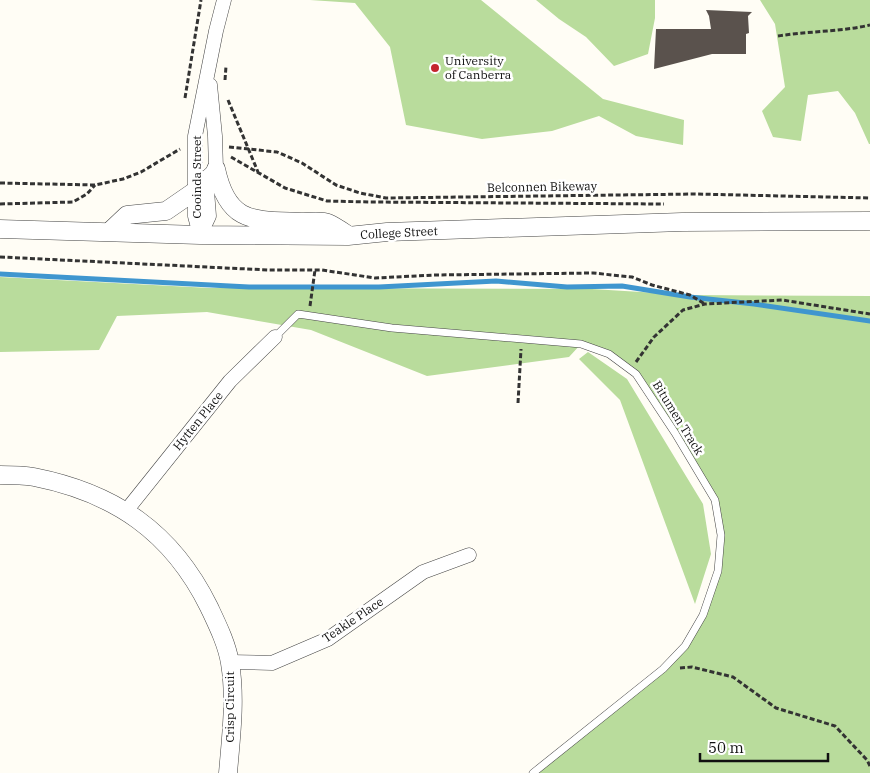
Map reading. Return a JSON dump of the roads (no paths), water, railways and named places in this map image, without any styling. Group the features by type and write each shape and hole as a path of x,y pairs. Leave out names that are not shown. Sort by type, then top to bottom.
{"street":[{"name":"Cooinda Street","path":"200,235 195,216 195,136 224,0"},
{"name":"Cooinda Street","path":"200,235 209,216 206,178 220,161 215,136 209,69"},
{"path":"220,161 220,188 229,204 244,216 264,220 327,222 348,236"},
{"path":"108,232 127,215 166,211 195,191"},
{"name":"College Street","path":"798,220 870,229"},
{"name":"College Street","path":"0,230 200,235 348,236 387,232 682,222 798,220 870,222"},
{"name":"Hytten Place","path":"126,511 230,381 275,337"},
{"name":"Crisp Circuit","path":"0,475 33,477 89,492 126,511 147,526 175,552 198,585 216,622 230,662 233,699 228,773"},
{"name":"Teakle Place","path":"230,662 272,663 328,639 423,572 469,555"}],"lane":[{"name":"Bitumen Track","path":"275,337 298,314 392,328 580,344 609,354 636,374 715,500 721,535 718,571 703,615 685,646 663,669 533,773"}],"waterway":[{"path":"0,274 249,287 379,287 496,281 567,287 622,286 870,321"}],"place":[{"name":"University of Canberra","path":"435,68"}]}
